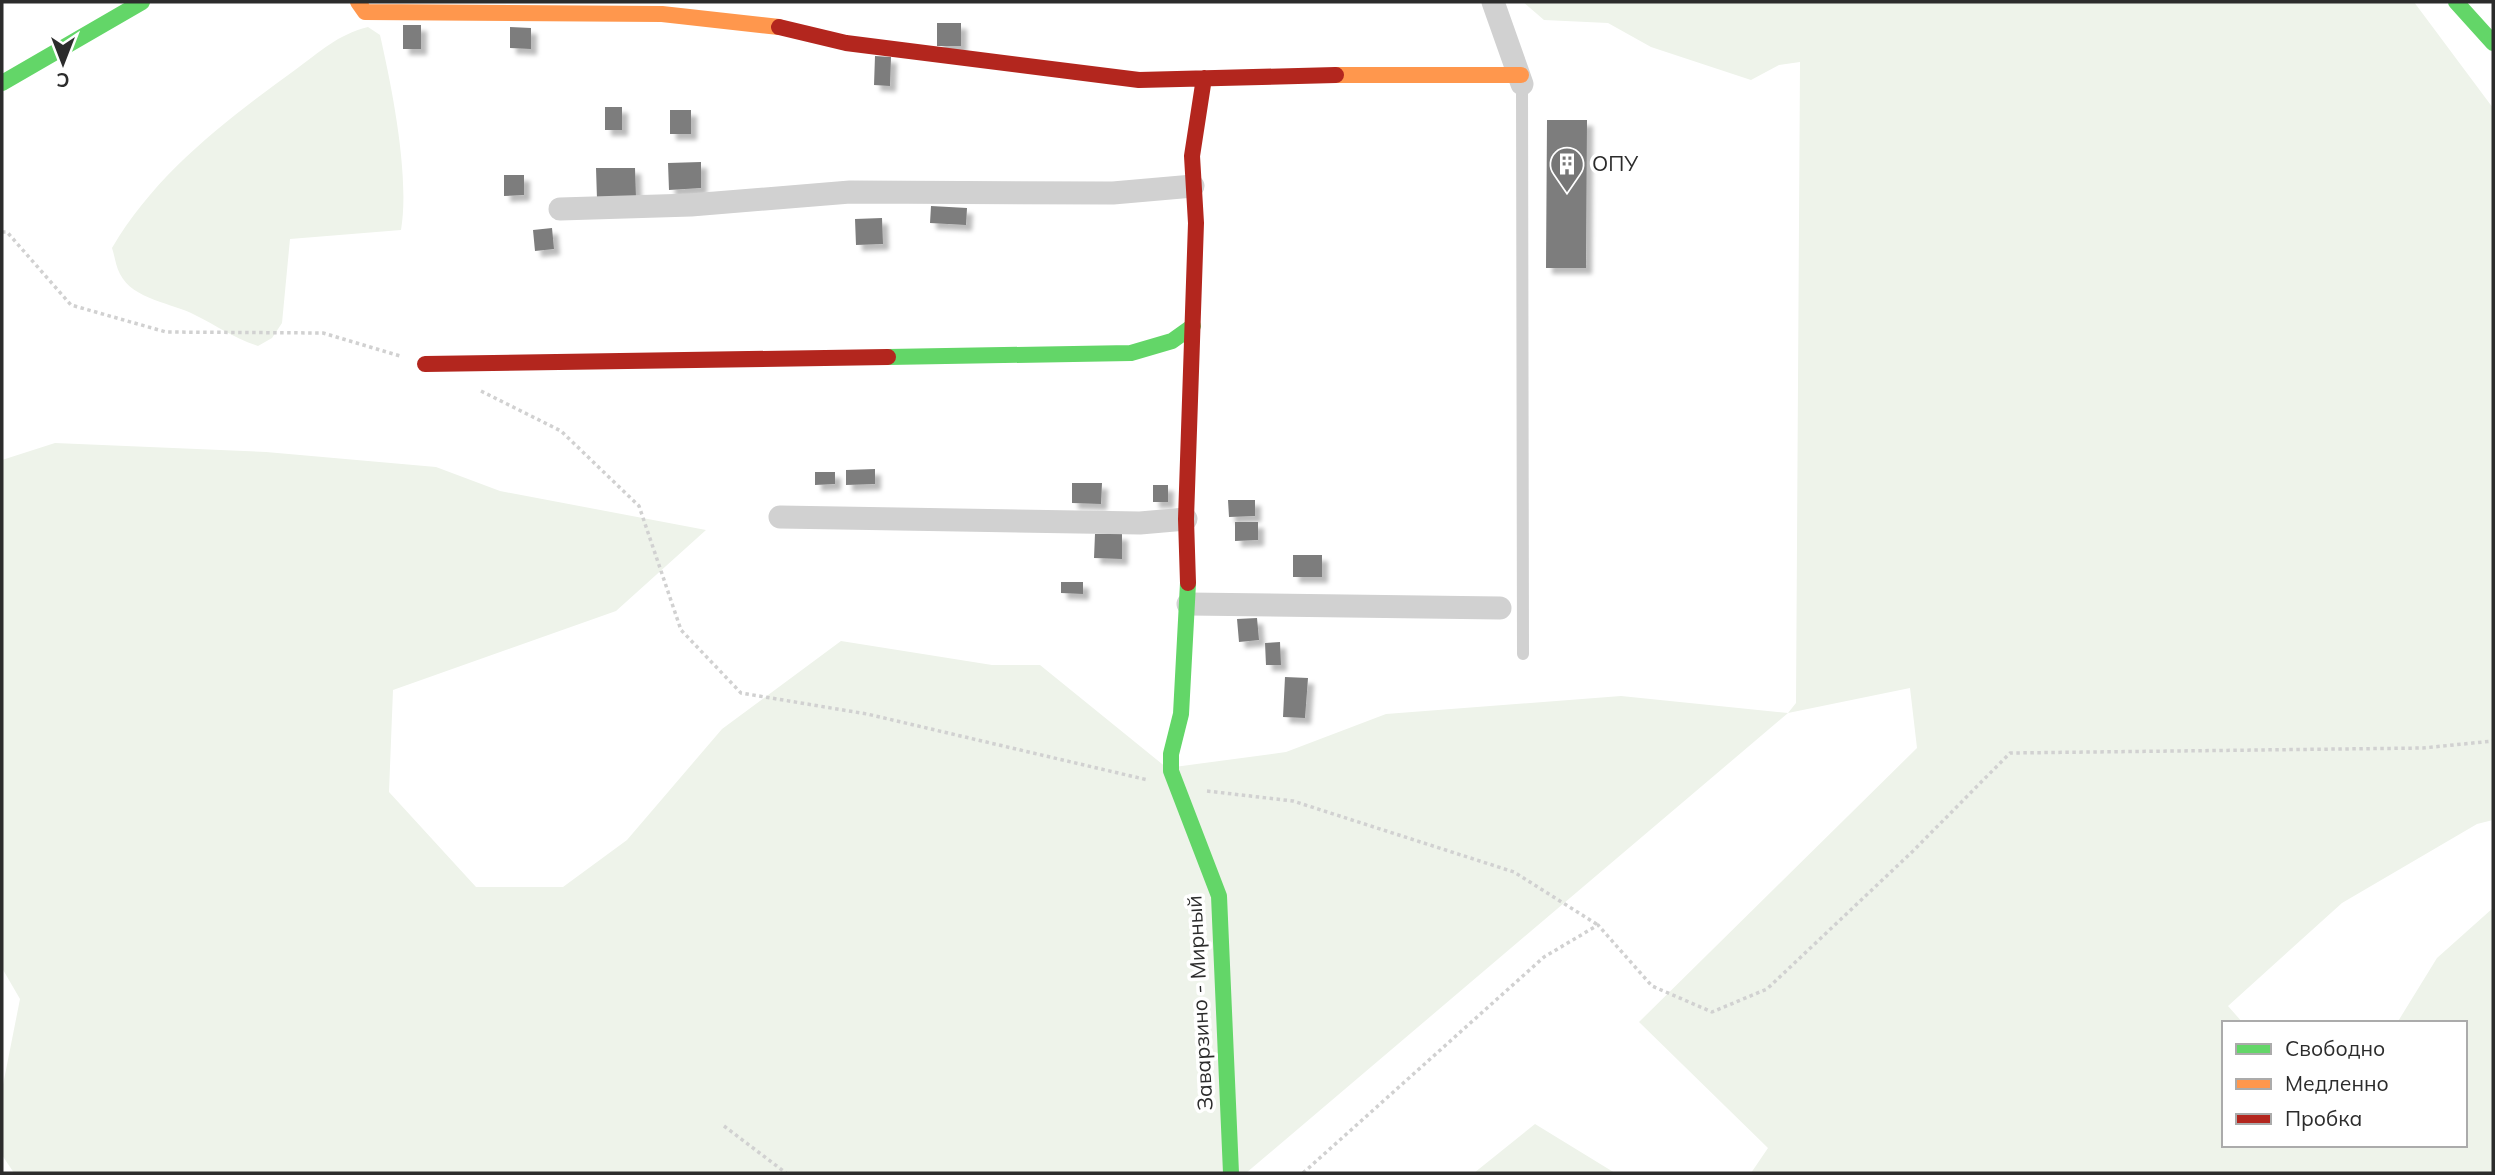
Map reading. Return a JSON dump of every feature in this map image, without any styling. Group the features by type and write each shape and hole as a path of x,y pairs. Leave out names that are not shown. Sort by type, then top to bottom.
{"street":[{"path":"2,83 142,2"},
{"path":"358,2 365,12 662,13 760,23 846,43 915,53 1139,80 1254,75 1521,80 1493,2"},
{"path":"2456,2 2493,43"},
{"name":"Заварзино - Мирный","path":"1204,78 1192,156 1196,223 1186,519 1188,604 1181,714 1171,754 1171,771 1219,896 1231,1173"},
{"path":"560,209 691,205 849,192 1113,193 1193,186"},
{"path":"425,364 1131,353 1172,341 1194,326"},
{"path":"780,517 1140,523 1186,519"},
{"path":"1188,604 1500,608"}],"lane":[{"path":"1521,80 1523,654"}],"path":[{"path":"2,232 8,232 71,305 166,332 323,333 425,364"},
{"path":"475,388 561,430 639,506 681,630 741,693 867,713 1177,787 1293,801 1514,872 1598,925 1652,986 1712,1012 1767,989 1913,851 2010,753 2423,748 2493,741"},
{"path":"1303,1173 1544,957 1598,925"},
{"path":"724,1126 786,1173"}],"shaded area":[{"path":"1523,2 2414,2 2493,108 2493,820 2477,824 2342,903 2228,1006 2241,1021 2222,1021 2222,1147 2467,1147 2467,1021 2398,1021 2437,958 2493,908 2493,1173 1751,1173 1768,1148 1639,1022 1917,748 1910,688 1788,713 1796,703 1800,62 1779,65 1751,80 1651,47 1608,23 1544,20"},
{"path":"368,27 380,35 394,106 403,185 401,230 290,239 282,323 272,338 258,346 186,311 154,300 126,283 112,248 149,196 171,172 243,108 321,50 347,34"},
{"path":"55,443 266,452 436,467 500,491 706,530 616,611 393,690 389,792 476,887 563,887 627,840 722,729 841,641 992,665 1040,665 1167,768 1286,752 1386,714 1621,696 1788,713 1246,1173 14,1173 2,1155 2,1090 20,999 2,968 2,460"},
{"path":"1535,1124 1615,1173 1474,1173"}],"building":[{"path":"937,23 961,23 961,46 937,46"},
{"path":"403,25 421,25 421,49 403,49"},
{"path":"510,27 531,28 531,49 510,48"},
{"path":"875,56 891,57 890,86 874,85"},
{"path":"605,107 622,107 622,130 605,130"},
{"path":"670,110 691,110 691,134 670,134"},
{"name":"ОПУ","path":"1547,120 1587,120 1586,268 1546,268"},
{"path":"701,162 701,188 669,190 668,163"},
{"path":"596,168 635,168 636,198 597,199"},
{"path":"504,175 524,175 524,195 504,196"},
{"path":"931,206 967,208 966,225 930,223"},
{"path":"882,218 883,244 856,245 855,219"},
{"path":"552,228 554,249 535,251 533,230"},
{"path":"875,469 875,484 846,485 846,470"},
{"path":"815,472 835,472 835,484 815,485"},
{"path":"1072,483 1102,483 1101,504 1072,503"},
{"path":"1153,485 1168,485 1168,502 1153,502"},
{"path":"1228,500 1255,500 1255,516 1229,517"},
{"path":"1235,522 1258,522 1258,540 1235,541"},
{"path":"1095,534 1122,534 1122,559 1094,558"},
{"path":"1293,555 1322,555 1322,577 1293,577"},
{"path":"1061,582 1083,582 1083,594 1061,593"},
{"path":"1257,618 1259,640 1239,642 1237,619"},
{"path":"1280,642 1281,665 1266,665 1265,643"},
{"path":"1285,677 1308,678 1305,718 1283,717"}],"traffic: fast":[{"path":"2,83 142,2"},
{"path":"2456,2 2493,43"},
{"path":"888,357 1131,353 1172,341 1193,326"},
{"path":"1188,583 1181,714 1171,754 1171,771 1219,896 1231,1173"}],"traffic: slow":[{"path":"358,2 365,12 662,14 779,27"},
{"path":"1336,75 1521,75"}],"traffic: jam":[{"path":"779,27 846,43 1139,80 1336,75"},
{"path":"1188,583 1186,519 1196,223 1192,156 1204,78"},
{"path":"425,364 888,357"}],"place":[{"name":"ОПУ","path":"1567,194"}]}
